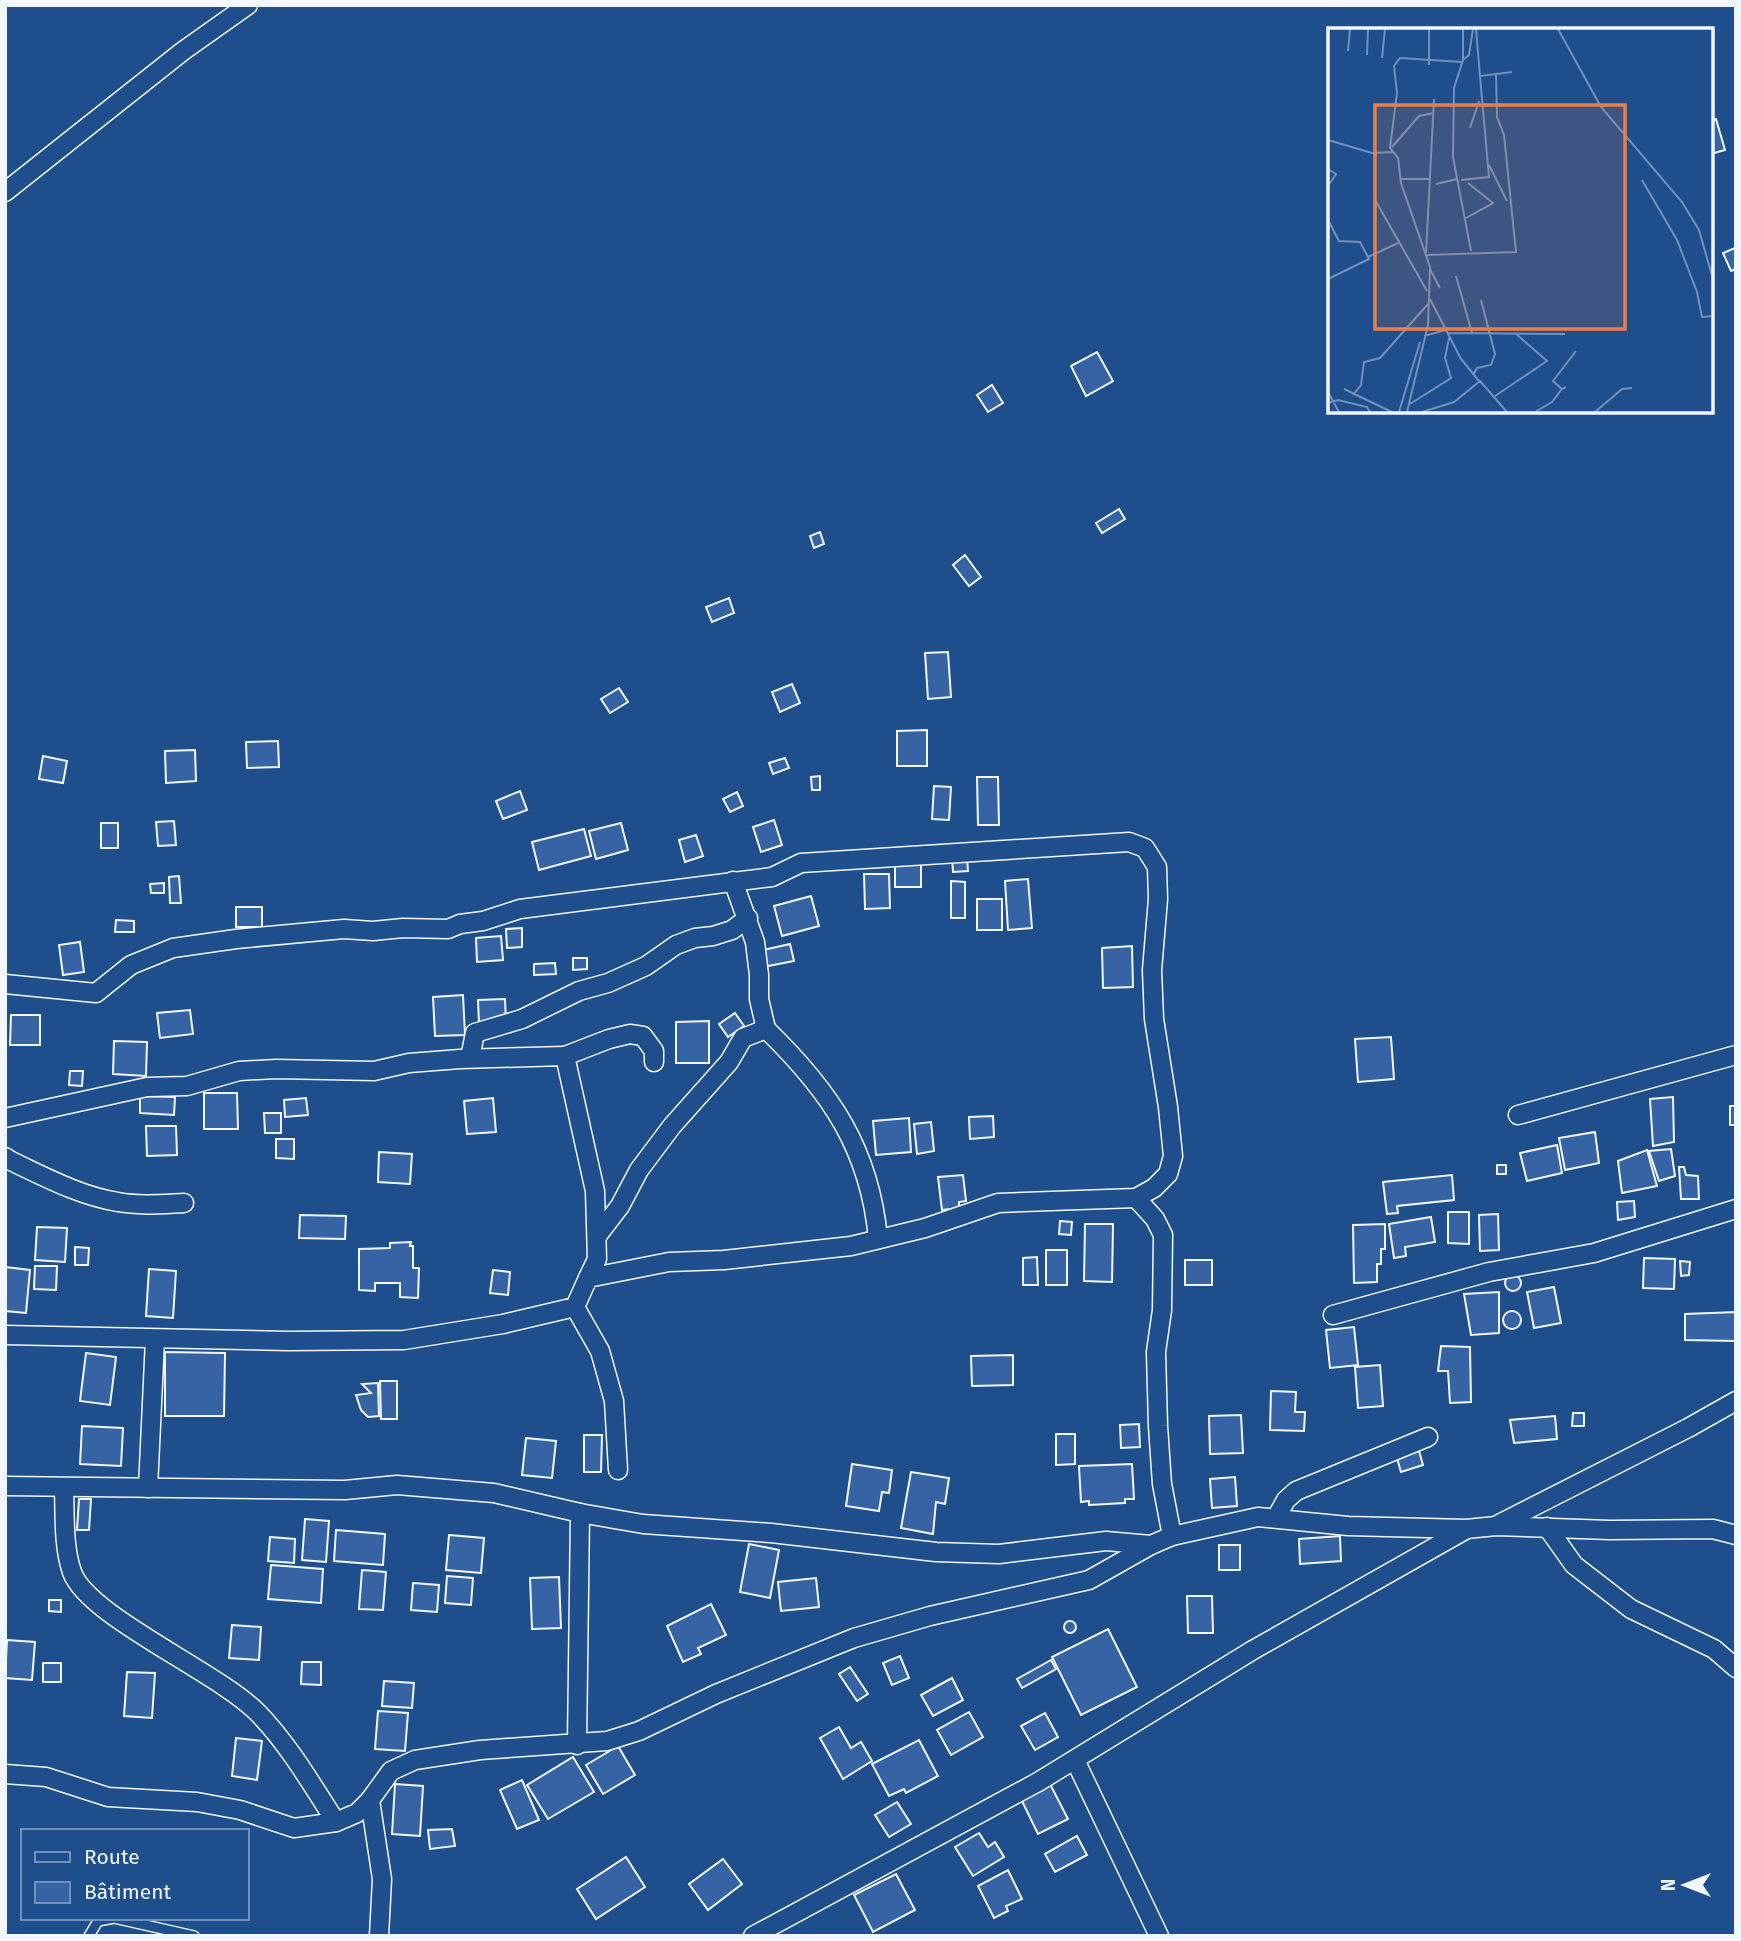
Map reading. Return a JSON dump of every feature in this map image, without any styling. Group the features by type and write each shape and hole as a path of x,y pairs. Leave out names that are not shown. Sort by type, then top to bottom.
{"street":[{"path":"5,192 183,51 248,5"},
{"path":"5,984 96,993 131,965 173,948 344,929 373,932 403,928 448,929 460,923 483,921 520,909 772,877 802,863 1129,842 1145,848 1157,867 1158,899 1152,970 1153,1019 1168,1107 1173,1156 1168,1174 1153,1188 1136,1198 998,1203 925,1228 851,1246 724,1260 669,1262 588,1278"},
{"path":"733,881 755,942 760,999 766,1029 790,1052 842,1117 858,1151 875,1208 878,1239"},
{"path":"470,1058 475,1033 522,1019 579,991 608,983 646,966 676,945 732,930 748,918"},
{"path":"597,1236 620,1206 639,1170 672,1126 729,1062 743,1038 766,1029"},
{"path":"5,1118 147,1087 187,1086 239,1070 374,1070 409,1063 470,1058 565,1056 629,1034 643,1036 654,1051 654,1062"},
{"path":"1518,1115 1736,1055"},
{"path":"565,1056 594,1191 597,1236 597,1259 575,1307"},
{"path":"5,1157 77,1191 118,1202 150,1205 184,1203"},
{"path":"1136,1198 1155,1219 1163,1235 1162,1310 1156,1352 1158,1426 1162,1484 1172,1536"},
{"path":"1333,1315 1489,1272 1594,1253 1736,1209"},
{"path":"5,1335 155,1339 404,1340 503,1324 575,1307"},
{"path":"575,1307 600,1351 614,1401 618,1470"},
{"path":"148,1488 155,1339"},
{"path":"1496,1526 1736,1401"},
{"path":"1276,1518 1286,1500 1296,1491 1427,1437"},
{"path":"5,1486 345,1490 397,1485 494,1493 643,1524 771,1533 936,1552 999,1554 1106,1541 1150,1545"},
{"path":"64,1487 65,1530 72,1573 90,1598 121,1621 228,1688 258,1713 301,1769 336,1822"},
{"path":"577,1745 580,1513"},
{"path":"5,1774 46,1777 108,1797 197,1802 240,1810 294,1828 336,1822 357,1813 391,1771 415,1760 480,1750 607,1741 639,1731 716,1694 854,1638 930,1616 1089,1580 1150,1545 1172,1536 1258,1517 1348,1526 1713,1529 1736,1535"},
{"path":"1547,1527 1574,1565 1631,1609 1714,1649 1736,1668"},
{"path":"753,1936 1076,1760 1253,1650 1466,1529"},
{"path":"1076,1760 1159,1936"},
{"path":"370,1800 382,1879 379,1936"}],"lane":[{"path":"89,1936 98,1921 103,1920"},
{"path":"122,1920 194,1936"}],"building":[{"path":"1716,119 1725,150 1713,153 1713,120"},
{"path":"1735,248 1736,269 1731,271 1723,253"},
{"path":"1097,352 1113,381 1086,396 1071,366"},
{"path":"992,385 1003,403 988,412 977,395"},
{"path":"1119,509 1125,519 1102,533 1096,523"},
{"path":"820,532 824,544 814,548 810,536"},
{"path":"965,555 981,577 969,586 953,565"},
{"path":"729,598 734,613 712,622 706,607"},
{"path":"948,652 951,697 928,699 925,653"},
{"path":"792,684 800,703 780,712 772,692"},
{"path":"619,688 628,702 610,713 601,699"},
{"path":"927,730 927,766 897,766 897,731"},
{"path":"278,741 279,767 247,768 246,742"},
{"path":"195,750 196,781 166,783 165,751"},
{"path":"43,756 67,761 63,783 39,779"},
{"path":"785,758 789,768 773,774 769,763"},
{"path":"820,776 820,790 812,790 811,777"},
{"path":"977,777 998,777 999,825 978,825"},
{"path":"934,786 951,787 949,820 932,819"},
{"path":"520,791 527,810 503,819 496,801"},
{"path":"737,792 743,806 730,812 723,799"},
{"path":"774,820 782,845 761,852 753,827"},
{"path":"174,821 176,845 158,846 156,822"},
{"path":"101,823 118,823 118,848 101,848"},
{"path":"621,823 628,850 596,859 589,831"},
{"path":"584,829 591,856 539,870 532,842"},
{"path":"696,835 703,856 685,862 679,840"},
{"path":"952,858 967,858 968,871 953,872"},
{"path":"895,865 921,865 921,887 895,887"},
{"path":"864,874 889,874 890,908 865,909"},
{"path":"179,876 181,903 170,903 169,877"},
{"path":"1028,879 1032,928 1008,930 1005,881"},
{"path":"951,881 965,882 965,918 951,918"},
{"path":"164,883 164,893 151,893 150,884"},
{"path":"811,896 819,926 782,936 774,906"},
{"path":"977,899 1002,899 1002,930 977,930"},
{"path":"236,907 262,907 262,927 236,927"},
{"path":"116,920 134,921 134,932 115,932"},
{"path":"522,928 522,947 507,948 506,929"},
{"path":"501,936 503,960 477,962 476,938"},
{"path":"80,942 84,972 63,975 59,945"},
{"path":"790,944 794,961 763,967 759,951"},
{"path":"1132,946 1133,987 1103,988 1102,948"},
{"path":"573,958 587,958 587,969 573,970"},
{"path":"555,963 556,974 534,975 534,964"},
{"path":"463,995 465,1035 435,1036 433,997"},
{"path":"505,999 506,1022 479,1023 478,1000"},
{"path":"190,1010 193,1034 160,1038 157,1013"},
{"path":"735,1013 744,1026 728,1037 719,1024"},
{"path":"11,1015 40,1015 40,1045 10,1045"},
{"path":"709,1021 709,1063 676,1063 676,1022"},
{"path":"1391,1037 1394,1079 1358,1082 1355,1039"},
{"path":"114,1041 147,1042 146,1076 113,1074"},
{"path":"70,1071 83,1071 82,1086 69,1085"},
{"path":"204,1093 237,1093 238,1129 204,1129"},
{"path":"140,1096 175,1097 174,1115 140,1113"},
{"path":"1673,1097 1674,1142 1653,1146 1650,1099"},
{"path":"306,1098 308,1115 285,1117 284,1100"},
{"path":"493,1098 496,1132 467,1134 464,1101"},
{"path":"1730,1106 1736,1106 1736,1125 1730,1125"},
{"path":"264,1113 281,1113 281,1133 265,1133"},
{"path":"993,1116 994,1137 970,1139 969,1117"},
{"path":"909,1118 911,1152 876,1155 873,1121"},
{"path":"931,1122 934,1151 917,1154 914,1124"},
{"path":"146,1126 176,1126 177,1155 147,1156"},
{"path":"1595,1132 1599,1163 1565,1170 1559,1138"},
{"path":"276,1139 294,1139 294,1159 276,1158"},
{"path":"1557,1145 1562,1173 1527,1181 1520,1153"},
{"path":"1671,1149 1675,1176 1659,1181 1649,1151"},
{"path":"1647,1150 1657,1186 1622,1193 1618,1161"},
{"path":"379,1152 412,1154 410,1184 378,1182"},
{"path":"1497,1165 1506,1165 1506,1174 1497,1174"},
{"path":"1679,1167 1684,1167 1686,1175 1698,1176 1699,1199 1681,1199"},
{"path":"963,1175 966,1201 959,1202 959,1208 942,1210 938,1177"},
{"path":"1452,1175 1454,1200 1397,1206 1398,1213 1387,1214 1383,1182"},
{"path":"1634,1201 1635,1217 1618,1220 1617,1202"},
{"path":"1448,1212 1469,1212 1469,1244 1448,1243"},
{"path":"1498,1214 1499,1250 1480,1251 1479,1215"},
{"path":"300,1215 346,1216 345,1239 299,1238"},
{"path":"1431,1217 1435,1242 1405,1247 1406,1256 1394,1258 1389,1224"},
{"path":"1060,1221 1072,1222 1071,1235 1059,1234"},
{"path":"1085,1224 1113,1224 1112,1282 1084,1281"},
{"path":"1385,1224 1385,1249 1381,1249 1381,1264 1377,1264 1377,1282 1354,1283 1353,1225"},
{"path":"37,1227 67,1228 65,1262 35,1260"},
{"path":"411,1242 413,1268 419,1268 418,1298 400,1297 400,1283 375,1283 375,1291 359,1290 359,1249 390,1248 390,1243"},
{"path":"75,1247 89,1248 88,1265 75,1265"},
{"path":"1046,1250 1067,1250 1067,1285 1046,1285"},
{"path":"1037,1257 1038,1285 1023,1285 1023,1258"},
{"path":"1644,1258 1675,1259 1674,1289 1643,1288"},
{"path":"1185,1260 1212,1260 1212,1285 1185,1285"},
{"path":"1680,1261 1690,1262 1689,1275 1681,1276"},
{"path":"35,1266 57,1266 56,1290 34,1289"},
{"path":"5,1267 30,1270 26,1313 5,1311"},
{"path":"149,1269 176,1271 173,1318 146,1316"},
{"path":"493,1270 510,1272 508,1295 490,1293"},
{"path":"1510,1275 1516,1275 1521,1283 1519,1289 1510,1291 1505,1286 1505,1280"},
{"path":"1554,1287 1561,1323 1534,1328 1527,1292"},
{"path":"1499,1292 1499,1333 1471,1335 1464,1294"},
{"path":"1512,1311 1518,1314 1521,1320 1518,1326 1512,1329 1506,1326 1503,1320 1506,1314"},
{"path":"1736,1312 1736,1341 1685,1340 1685,1314"},
{"path":"1354,1327 1358,1365 1330,1368 1326,1330"},
{"path":"1441,1346 1470,1347 1471,1402 1450,1403 1448,1371 1438,1371"},
{"path":"165,1352 225,1353 224,1416 165,1416"},
{"path":"86,1353 116,1357 110,1405 80,1401"},
{"path":"1013,1355 1013,1385 972,1386 971,1356"},
{"path":"1380,1365 1383,1406 1358,1408 1355,1367"},
{"path":"380,1381 397,1381 397,1419 381,1419"},
{"path":"378,1383 379,1416 368,1417 361,1410 356,1395 371,1393 362,1384"},
{"path":"1271,1391 1296,1392 1295,1412 1305,1412 1304,1431 1270,1430"},
{"path":"1573,1413 1584,1413 1584,1426 1572,1426"},
{"path":"1241,1415 1243,1453 1210,1454 1209,1416"},
{"path":"1555,1416 1557,1439 1514,1443 1510,1420"},
{"path":"1139,1424 1140,1447 1121,1448 1120,1425"},
{"path":"82,1426 123,1428 121,1466 80,1464"},
{"path":"1056,1434 1075,1434 1075,1464 1056,1465"},
{"path":"584,1435 602,1435 601,1472 584,1472"},
{"path":"526,1438 556,1441 552,1478 522,1475"},
{"path":"1419,1451 1423,1465 1401,1472 1397,1458"},
{"path":"852,1464 892,1470 889,1493 882,1492 879,1511 846,1506"},
{"path":"1132,1464 1134,1499 1125,1499 1125,1503 1089,1505 1089,1501 1081,1502 1079,1466"},
{"path":"911,1472 949,1478 945,1504 936,1502 933,1534 901,1528"},
{"path":"1235,1477 1237,1506 1212,1508 1210,1479"},
{"path":"79,1499 91,1499 89,1530 77,1530"},
{"path":"305,1519 329,1521 326,1562 302,1560"},
{"path":"336,1530 385,1534 383,1565 334,1561"},
{"path":"449,1535 484,1538 481,1573 446,1570"},
{"path":"1340,1536 1341,1561 1300,1564 1299,1539"},
{"path":"270,1537 295,1539 294,1563 268,1561"},
{"path":"749,1544 779,1550 770,1598 740,1592"},
{"path":"1219,1545 1240,1545 1240,1570 1219,1570"},
{"path":"271,1565 323,1569 321,1603 268,1599"},
{"path":"362,1570 386,1572 383,1610 359,1609"},
{"path":"447,1576 473,1578 471,1605 445,1603"},
{"path":"559,1577 561,1628 532,1629 530,1578"},
{"path":"816,1578 819,1607 781,1611 778,1582"},
{"path":"413,1583 439,1585 437,1612 411,1610"},
{"path":"1187,1596 1212,1596 1213,1633 1188,1633"},
{"path":"49,1600 61,1600 61,1612 49,1611"},
{"path":"711,1604 726,1635 698,1648 701,1654 683,1662 667,1626"},
{"path":"1070,1621 1076,1627 1070,1633 1064,1627"},
{"path":"232,1625 261,1627 259,1660 229,1658"},
{"path":"1108,1629 1137,1687 1081,1715 1052,1657"},
{"path":"7,1640 35,1642 32,1680 5,1678"},
{"path":"900,1656 909,1678 892,1685 883,1663"},
{"path":"1051,1660 1056,1669 1022,1688 1017,1679"},
{"path":"302,1662 321,1662 321,1685 301,1684"},
{"path":"43,1663 61,1663 61,1682 43,1682"},
{"path":"850,1667 868,1694 857,1701 839,1674"},
{"path":"127,1672 155,1673 152,1718 124,1716"},
{"path":"952,1678 963,1700 933,1716 921,1695"},
{"path":"384,1681 414,1683 412,1708 382,1706"},
{"path":"378,1711 408,1713 405,1751 375,1749"},
{"path":"969,1712 983,1737 951,1755 937,1730"},
{"path":"1045,1713 1058,1737 1035,1750 1021,1726"},
{"path":"839,1727 851,1748 861,1742 872,1761 843,1779 820,1738"},
{"path":"236,1738 262,1741 257,1780 232,1776"},
{"path":"919,1740 938,1776 906,1793 904,1789 889,1796 872,1764"},
{"path":"618,1746 635,1775 603,1794 586,1765"},
{"path":"573,1757 594,1792 548,1819 527,1785"},
{"path":"522,1780 539,1820 517,1829 500,1790"},
{"path":"1049,1782 1068,1819 1038,1834 1020,1797"},
{"path":"395,1784 423,1786 420,1836 392,1834"},
{"path":"897,1802 911,1824 889,1837 875,1815"},
{"path":"452,1829 455,1846 430,1849 428,1830"},
{"path":"979,1833 988,1847 995,1842 1004,1857 973,1876 955,1847"},
{"path":"1077,1836 1087,1855 1055,1872 1045,1854"},
{"path":"626,1857 645,1887 596,1919 577,1889"},
{"path":"723,1859 742,1884 708,1910 689,1884"},
{"path":"1008,1870 1022,1899 1006,1906 1008,1911 994,1918 978,1886"},
{"path":"896,1874 915,1910 873,1932 854,1895"}]}
